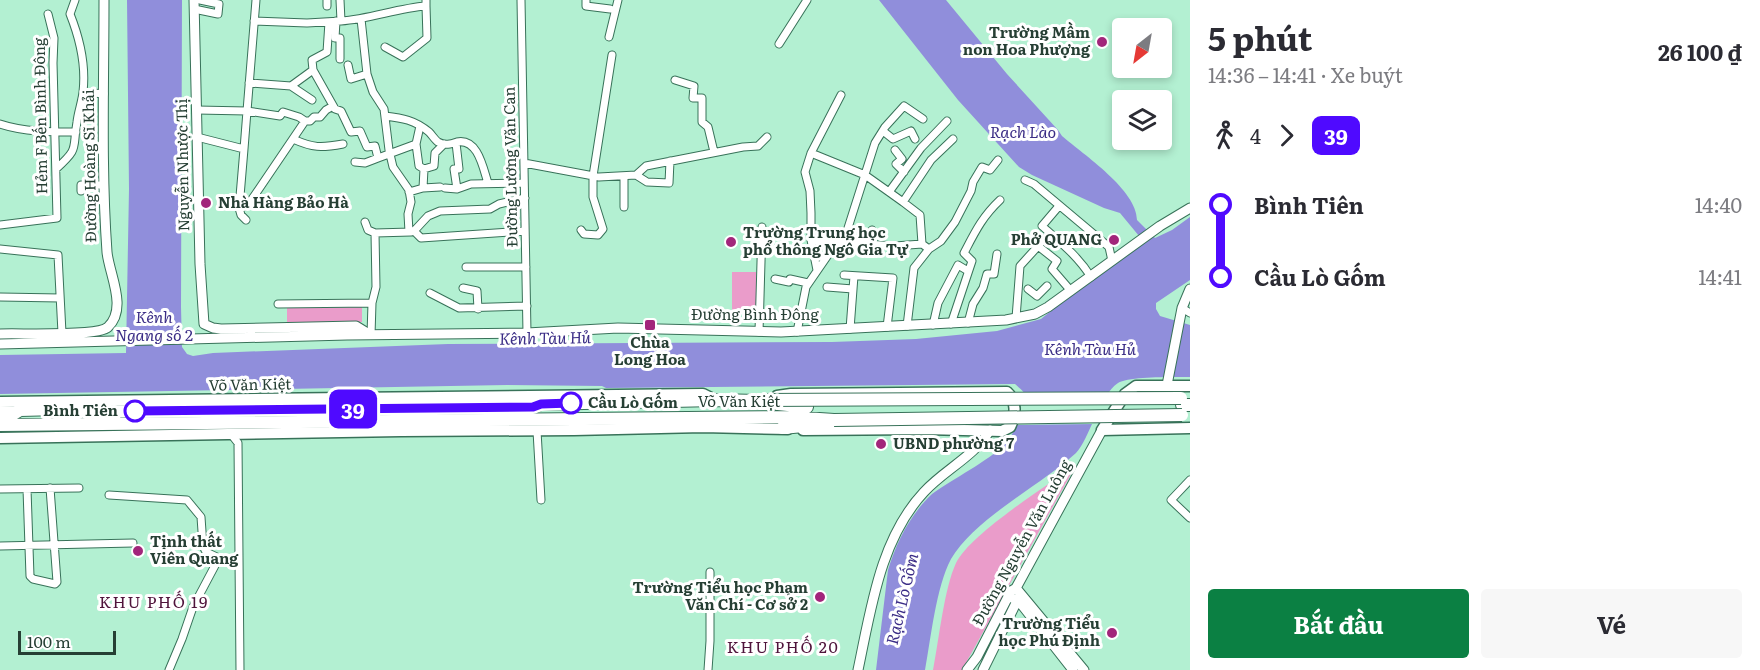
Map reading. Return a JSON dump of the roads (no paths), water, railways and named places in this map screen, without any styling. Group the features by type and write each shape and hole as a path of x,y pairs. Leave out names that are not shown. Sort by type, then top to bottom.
{"highway":[{"name":"Võ Văn Kiệt","path":"0,413 15,413 20,410 64,412 533,407 541,404 715,400 750,400 807,407 1186,406"},
{"path":"750,400 1186,406"},
{"name":"Võ Văn Kiệt","path":"0,425 778,417 834,420 1186,406"},
{"path":"782,428 834,420"}],"main road":[{"path":"1102,430 1125,394 1136,386 1168,382 1190,386"},
{"path":"1159,429 1168,382"},
{"path":"750,400 791,394 1007,392 1014,399 1012,422 1006,430 990,430"},
{"name":"Võ Văn Kiệt","path":"0,402 703,394 715,400"},
{"name":"Võ Văn Kiệt","path":"0,408 20,410"},
{"name":"Võ Văn Kiệt","path":"0,438 235,438 246,433 703,427 816,430 990,430"},
{"path":"1102,430 1190,428"}],"street":[{"path":"56,169 71,155 76,142 85,77 78,33 70,14 75,0"},
{"name":"Đường Hoàng Sĩ Khải","path":"62,333 91,333 107,328 115,316 117,302 107,254 103,185 104,0"},
{"path":"246,220 239,208 256,0"},
{"path":"334,108 313,70 312,60 327,52 340,0"},
{"name":"Đường Lương Văn Can","path":"521,0 527,333"},
{"path":"586,0 586,6 610,9"},
{"path":"609,37 618,0"},
{"path":"779,44 807,0"},
{"name":"Nguyễn Nhược Thị","path":"196,3 200,264 204,324 208,326"},
{"path":"254,21 361,19 426,3 428,38 403,57 385,47"},
{"name":"Hẻm F Bến Bình Đông","path":"0,225 57,218 54,38 48,14"},
{"path":"361,19 367,74 384,109 393,167 409,192 411,202 408,214 411,232"},
{"path":"335,21 335,38 340,38 340,59"},
{"path":"581,230 584,234 598,235 603,229 593,197 593,176 612,55"},
{"path":"348,65 351,79 367,74"},
{"path":"291,86 313,70"},
{"path":"675,80 694,86 693,98 702,98 702,122 708,127 714,152"},
{"path":"249,84 291,86 312,100"},
{"path":"83,92 104,94"},
{"path":"817,270 811,240 810,191 805,172 841,95"},
{"path":"797,332 808,283 847,231 875,143 904,106 923,119"},
{"path":"197,110 247,111 274,117 280,116 283,112 309,122 314,117 320,117 326,110 334,108 341,111 351,132 360,131 367,147 375,146 378,158"},
{"path":"384,116 404,118 430,132 438,142 444,144 468,143 476,150 488,183"},
{"path":"239,208 248,205 305,121"},
{"path":"890,192 921,148 947,121"},
{"path":"0,124 12,128 76,132"},
{"path":"420,126 416,144 419,166 424,169 434,166 435,153 444,144"},
{"path":"883,131 893,139 911,131 915,140"},
{"path":"197,137 244,149"},
{"path":"524,163 593,176 636,175 646,166 714,152 758,146 766,137"},
{"path":"293,139 310,147 343,144"},
{"path":"903,202 931,160 953,139"},
{"path":"456,143 459,169 454,170 458,189"},
{"path":"355,162 365,163 416,144"},
{"path":"895,150 902,159 896,164 903,172"},
{"path":"812,153 865,175 920,215 922,244"},
{"path":"907,326 914,268 929,249 941,242 956,222 982,167 990,170 998,160"},
{"path":"636,175 647,182 669,183 670,161"},
{"path":"423,188 424,169"},
{"path":"624,176 624,207"},
{"path":"1026,180 1034,184 1109,247 1116,259"},
{"path":"409,192 423,188 458,189 471,184 524,183"},
{"path":"81,191 81,185 103,185"},
{"path":"411,232 428,216 441,211 490,209 499,204 525,198"},
{"path":"951,324 972,261 964,253 974,230 1000,200"},
{"path":"1059,206 1042,226 1077,258 1091,277"},
{"name":"Đường Bình Đông","path":"0,344 527,333 618,328 797,332 968,323 1016,318 1035,314 1053,304 1160,226 1190,208"},
{"path":"365,222 368,230 375,234 411,232 421,238 525,231"},
{"path":"759,332 762,227"},
{"path":"870,244 872,230"},
{"path":"1016,318 1020,266 1050,233"},
{"path":"371,335 372,303 376,287 375,234"},
{"path":"811,240 895,246 922,244 929,249"},
{"path":"1038,246 1057,261 1052,269 1071,291"},
{"path":"0,249 58,255 62,333 0,334"},
{"path":"968,323 973,304 983,288 987,274 994,274 998,254"},
{"path":"933,325 938,303 958,266 968,271"},
{"path":"466,267 526,267"},
{"path":"844,275 893,278 888,327"},
{"path":"850,329 854,276"},
{"path":"775,279 789,282 790,279 808,283"},
{"path":"827,287 853,289"},
{"path":"464,288 477,291 478,309"},
{"path":"1028,289 1037,296 1044,289 1053,304"},
{"path":"1168,382 1190,289"},
{"path":"429,293 459,308 527,306"},
{"path":"0,297 60,298"},
{"path":"278,304 372,303"},
{"name":"Đường Bình Đông","path":"208,326 221,329 356,326 371,335"},
{"path":"537,430 541,500"},
{"path":"858,670 881,570 897,530 913,504 925,491 984,442 990,430"},
{"name":"Đường Nguyễn Văn Luông","path":"983,669 1016,595 1102,430"},
{"path":"235,438 240,670"},
{"path":"1190,480 1171,500 1190,518"},
{"path":"27,489 30,576 33,579 55,584 57,582 50,488"},
{"path":"0,489 79,488"},
{"path":"109,495 187,500 201,517 203,546 206,552 219,558 193,607 168,670"},
{"path":"0,546 132,543"},
{"path":"708,670 710,572"},
{"path":"1016,595 1073,670"},
{"path":"1016,595 1084,670"},
{"name":"Đường Nguyễn Văn Luông","path":"967,670 1016,595"},
{"path":"973,670 977,657"}],"water":[{"path":"127,0 182,0 181,307 182,347 187,354 193,356 213,353 448,344 832,342 916,339 997,331 1041,319 1083,285 1144,242 1120,213 1104,208 1019,167 958,100 879,0 946,0 1062,136 1119,185 1135,209 1137,220 1155,238 1172,230 1190,217 1190,280 1156,303 1156,309 1160,316 1190,325 1190,377 1142,378 1118,383 1100,407 1086,438 1076,453 992,516 962,544 951,559 941,584 925,670 876,670 888,570 905,529 924,502 932,494 998,451 1008,441 1021,415 1026,398 1015,384 606,388 602,386 507,385 0,394 0,355 126,353 129,189"}],"place":[{"name":"Trường Mầm non Hoa Phượng","path":"1102,42"},
{"name":"Nhà Hàng Bảo Hà","path":"206,203"},
{"name":"Phở QUANG","path":"1114,240"},
{"name":"Trường Trung học phổ thông Ngô Gia Tự","path":"731,242"},
{"name":"Chùa Long Hoa","path":"650,325"},
{"name":"Cầu Lò Gốm","path":"571,403"},
{"name":"Bình Tiên","path":"135,411"},
{"name":"UBND phường 7","path":"881,444"},
{"name":"Tịnh thất Viên Quang","path":"138,551"},
{"name":"Trường Tiểu học Phạm Văn Chí - Cơ sở 2","path":"820,597"},
{"name":"Trường Tiểu học Phú Định","path":"1112,633"}],"district":[{"name":"KHU PHỐ 19","path":"154,602"},
{"name":"KHU PHỐ 20","path":"783,647"}],"water label":[{"name":"Rạch Lào","path":"1023,132"},
{"name":"Kênh Ngang số 2","path":"154,326"},
{"name":"Kênh Tàu Hủ","path":"545,338"},
{"name":"Kênh Tàu Hủ","path":"1090,349"},
{"name":"Rạch Lò Gốm","path":"902,599"}]}
